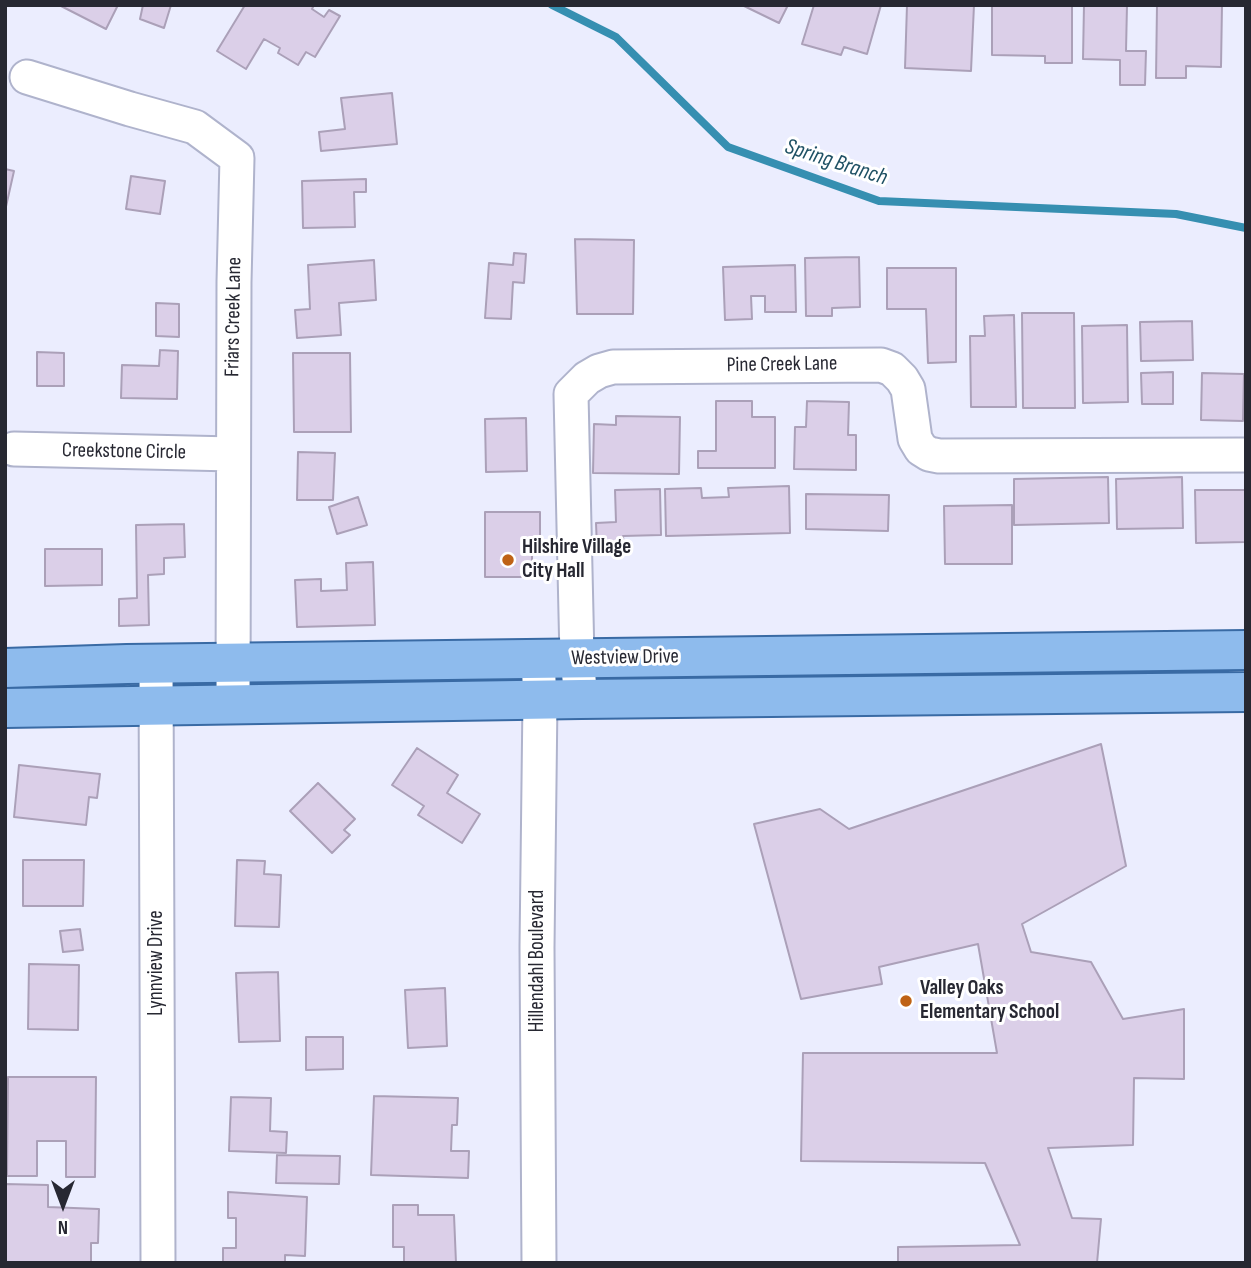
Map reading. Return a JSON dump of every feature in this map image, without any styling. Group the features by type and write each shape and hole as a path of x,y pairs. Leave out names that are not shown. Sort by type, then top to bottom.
{"main road":[{"name":"Westview Drive","path":"5,668 1246,650"},
{"path":"1045,652 1045,695"},
{"name":"Westview Drive","path":"5,708 1246,692"}],"street":[{"name":"Friars Creek Lane","path":"27,77 195,127 237,158 233,704"},
{"name":"Pine Creek Lane","path":"581,699 577,658 571,394 587,378 599,371 613,367 881,365 892,369 908,389 915,439 921,449 929,454 1246,455"},
{"name":"Creekstone Circle","path":"14,449 233,454"},
{"name":"Hillendahl Boulevard","path":"538,660 539,1263"},
{"name":"Lynnview Drive","path":"156,664 158,1263"}],"building":[{"path":"59,5 118,5 106,29"},
{"path":"143,5 171,5 164,28 140,19"},
{"path":"245,5 314,5 312,9 324,17 329,10 340,16 315,57 306,52 298,65 278,53 280,48 264,39 246,69 217,51"},
{"path":"742,5 788,5 779,23"},
{"path":"814,5 881,5 867,54 844,47 841,55 802,44"},
{"path":"907,5 974,5 971,71 905,68"},
{"path":"992,5 1072,5 1072,63 1045,63 1045,56 992,55"},
{"path":"1084,5 1127,5 1126,51 1146,51 1145,85 1120,85 1120,60 1083,59"},
{"path":"1157,5 1222,5 1221,67 1186,66 1186,78 1156,78"},
{"path":"392,93 397,144 321,151 319,132 345,129 341,98"},
{"path":"5,169 14,171 5,211"},
{"path":"131,176 165,181 160,214 126,209"},
{"path":"366,179 366,192 354,192 355,227 303,228 302,181"},
{"path":"575,239 634,240 633,314 577,314"},
{"path":"514,253 526,254 524,283 513,282 511,319 485,318 489,263 513,265"},
{"path":"859,257 860,307 832,308 832,316 806,316 805,258"},
{"path":"374,260 376,300 339,303 341,335 297,338 295,310 310,309 308,265"},
{"path":"795,265 796,312 765,312 765,296 751,296 752,319 725,320 723,267"},
{"path":"887,268 956,268 956,362 928,363 926,309 887,309"},
{"path":"156,303 179,304 179,337 156,336"},
{"path":"1022,313 1074,313 1075,408 1023,408"},
{"path":"1014,315 1016,407 971,407 970,336 985,336 984,316"},
{"path":"1192,321 1193,360 1141,361 1140,322"},
{"path":"1127,325 1128,402 1083,403 1082,326"},
{"path":"160,350 178,351 177,399 121,398 122,365 159,366"},
{"path":"37,352 64,353 64,386 37,386"},
{"path":"293,353 350,353 351,432 294,432"},
{"path":"1173,372 1173,404 1142,404 1141,373"},
{"path":"1202,373 1244,374 1243,421 1201,420"},
{"path":"716,401 752,401 752,417 775,417 775,468 698,468 698,451 716,451"},
{"path":"807,401 849,402 848,435 856,435 856,470 794,469 795,427 806,427"},
{"path":"616,416 680,417 679,474 593,473 594,424 616,425"},
{"path":"526,418 527,471 486,472 485,419"},
{"path":"298,452 335,453 333,500 297,500"},
{"path":"1108,477 1109,523 1014,525 1014,479"},
{"path":"1182,477 1183,528 1117,529 1116,479"},
{"path":"789,486 790,533 666,536 665,489 701,488 702,498 729,497 728,488"},
{"path":"660,489 661,535 623,536 624,547 597,548 596,523 616,522 615,490"},
{"path":"1195,490 1246,490 1246,542 1196,543"},
{"path":"806,494 889,495 888,531 806,529"},
{"path":"358,497 367,525 337,534 329,507"},
{"path":"1012,505 1012,564 945,564 944,506"},
{"name":"Hilshire Village City Hall","path":"485,512 540,512 540,543 532,543 532,577 485,577"},
{"path":"184,524 185,557 164,558 164,574 148,575 149,625 119,626 119,599 137,598 136,525"},
{"path":"45,549 102,549 102,585 45,586"},
{"path":"373,562 375,625 297,627 295,580 321,579 321,591 347,590 346,563"},
{"path":"1101,744 1126,866 1022,924 1031,952 1091,962 1123,1019 1184,1009 1184,1079 1134,1078 1133,1145 1048,1148 1072,1218 1101,1219 1097,1263 898,1263 898,1247 1020,1245 985,1163 801,1161 803,1053 997,1053 978,944 879,967 882,984 801,999 754,824 820,809 849,829"},
{"path":"417,748 458,775 447,793 480,814 462,843 418,815 424,806 392,785"},
{"path":"19,765 100,774 97,798 89,797 86,825 14,817"},
{"path":"318,783 355,819 344,830 350,835 332,853 290,811"},
{"path":"23,860 84,860 83,906 23,906"},
{"path":"237,860 265,861 264,874 281,875 279,927 235,926"},
{"path":"80,929 83,950 63,952 60,931"},
{"path":"29,964 79,965 78,1030 28,1029"},
{"path":"278,972 280,1041 239,1042 236,973"},
{"path":"445,988 447,1046 408,1048 405,990"},
{"path":"306,1037 343,1037 343,1069 306,1070"},
{"path":"8,1077 96,1077 95,1177 66,1177 66,1141 37,1141 37,1176 7,1176"},
{"path":"374,1096 458,1098 457,1125 452,1125 451,1151 469,1151 468,1178 371,1175"},
{"path":"231,1097 271,1098 270,1131 287,1132 286,1153 229,1151"},
{"path":"277,1155 340,1156 339,1184 276,1183"},
{"path":"5,1184 48,1185 48,1207 99,1209 98,1243 91,1243 91,1263 5,1263"},
{"path":"228,1192 307,1197 305,1256 285,1255 285,1263 223,1263 223,1248 236,1248 236,1218 228,1218"},
{"path":"393,1205 418,1205 418,1215 454,1215 456,1263 404,1263 404,1247 393,1247"}],"waterway":[{"name":"Spring Branch","path":"552,5 616,37 728,147 879,201 1176,214 1246,228"}],"place":[{"name":"Hilshire Village City Hall","path":"508,560"},
{"name":"Valley Oaks Elementary School","path":"906,1001"}]}
